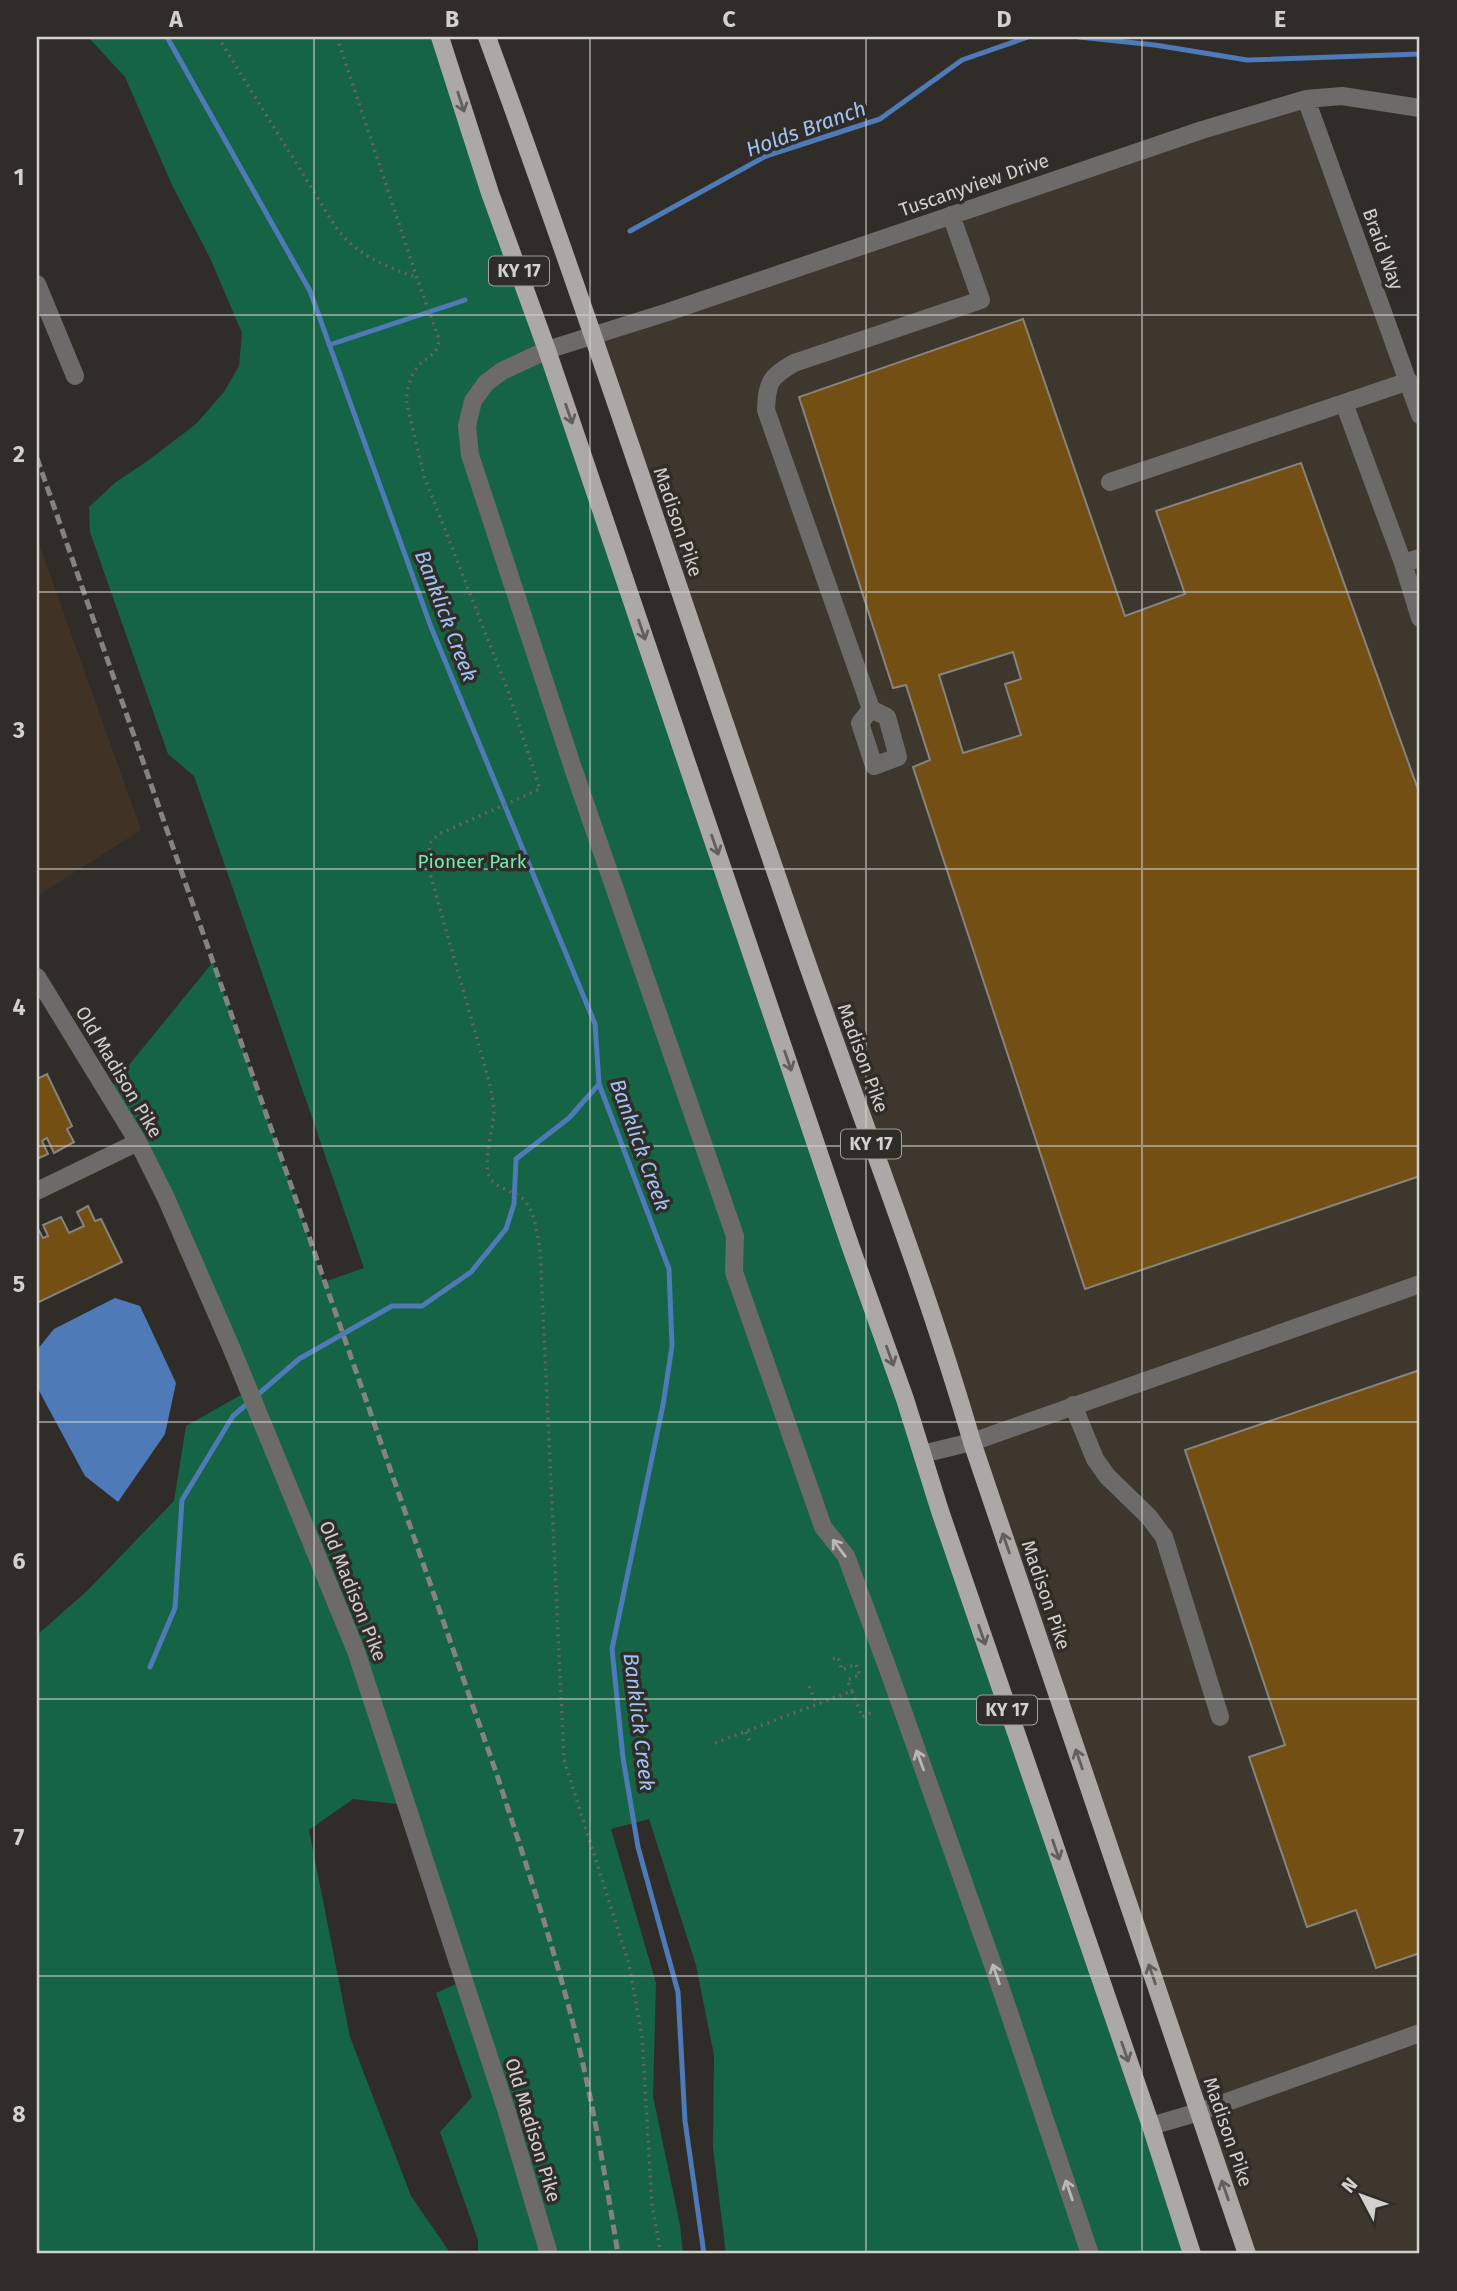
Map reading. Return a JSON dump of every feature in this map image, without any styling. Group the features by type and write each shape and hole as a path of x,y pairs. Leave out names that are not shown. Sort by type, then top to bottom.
{"main road":[{"name":"KY 17","path":"440,37 490,193 547,350 850,1245 905,1399 1192,2254"},
{"name":"Madison Pike","path":"487,37 593,336 797,934 950,1365 972,1442 1247,2254"}],"street":[{"name":"Tuscanyview Drive","path":"1090,2254 994,1968 884,1657 846,1556 823,1527 734,1272 735,1236 578,783 470,455 467,426 473,401 486,383 502,371 547,350 1189,134 1306,99 1342,96 1420,108"},
{"name":"Braid Way","path":"1306,99 1420,415"},
{"path":"871,709 766,410 766,387 776,374 794,363 981,300 951,215"},
{"path":"37,284 75,376"},
{"path":"1110,482 1409,381"},
{"path":"1344,403 1412,560 1420,618"},
{"name":"Old Madison Pike","path":"37,977 138,1142 166,1198 356,1651 506,2109 549,2254"},
{"path":"37,1191 138,1142"},
{"path":"922,1454 972,1442 1420,1284"},
{"path":"1073,1405 1095,1460 1107,1476 1149,1517 1164,1537 1220,1717"},
{"path":"1151,2126 1199,2112 1420,2033"}],"path":[{"path":"218,37 327,215 347,242 367,258 416,278"},
{"path":"337,37 416,278 439,339 439,346 434,354 419,365 412,375 406,400 424,476 508,691 540,789 439,834 431,842 427,863 489,1081 494,1112 487,1163 489,1175 493,1181 522,1198 531,1212 540,1248 564,1760 629,1964 642,2037 652,2204 661,2254"},
{"path":"833,1659 838,1657 842,1670 856,1664 860,1675 847,1680 862,1717 872,1712"},
{"path":"809,1686 817,1704"},
{"path":"715,1743 852,1691"},
{"path":"746,1732 750,1742"}],"shaded area":[{"path":"1306,99 1420,415 1420,2254 1247,2254 593,336"},
{"path":"37,538 141,830 37,896"}],"green space":[{"name":"Pioneer Park","path":"88,37 440,37 1192,2254 726,2254 713,2148 714,2055 696,1965 649,1819 611,1829 656,1983 653,2096 680,2225 683,2254 478,2254 478,2240 440,2132 472,2097 436,1993 463,1981 406,1805 353,1799 309,1830 350,2037 411,2196 451,2254 37,2254 37,1635 87,1591 174,1501 186,1426 248,1391 107,1092 213,962 324,1282 364,1268 194,776 168,754 90,532 89,507 116,482 196,424 224,392 239,366 242,333 210,258 172,185 125,77"}],"water":[{"path":"115,1298 140,1306 176,1383 165,1434 118,1502 85,1476 37,1387 37,1350 54,1329"}],"building":[{"path":"1023,319 1125,616 1185,594 1156,511 1301,463 1420,795 1420,1176 1085,1289 913,767 930,760 906,685 893,688 799,397","holes":["1013,652 1021,679 1005,684 1021,735 963,753 939,675"]},
{"path":"47,1074 72,1126 67,1129 74,1142 54,1153 47,1138 42,1141 48,1154 37,1159 37,1079"},
{"path":"88,1206 95,1221 101,1219 122,1262 37,1303 37,1227 43,1238 48,1236 43,1225 61,1217 69,1233 84,1226 77,1212"},
{"path":"1420,1370 1420,1953 1376,1968 1356,1910 1307,1927 1249,1757 1285,1745 1185,1450"}],"waterway":[{"name":"Banklick Creek","path":"167,37 310,291 431,627 595,1024 599,1084 669,1269 672,1346 663,1405 612,1649 623,1758 638,1847 678,1992 685,2121 704,2254"},
{"name":"Holds Branch","path":"630,231 766,156 880,119 962,60 1028,37"},
{"name":"Holds Branch","path":"1079,37 1155,45 1247,60 1420,54"},
{"name":"Holds Branch","path":"329,345 465,300"},
{"path":"150,1667 175,1608 182,1500 233,1416 299,1359 392,1306 422,1306 471,1272 506,1229 514,1204 516,1159 569,1118 599,1084"}],"railway":[{"path":"37,458 497,1775 549,1937 576,2035 594,2117 618,2254"}]}
